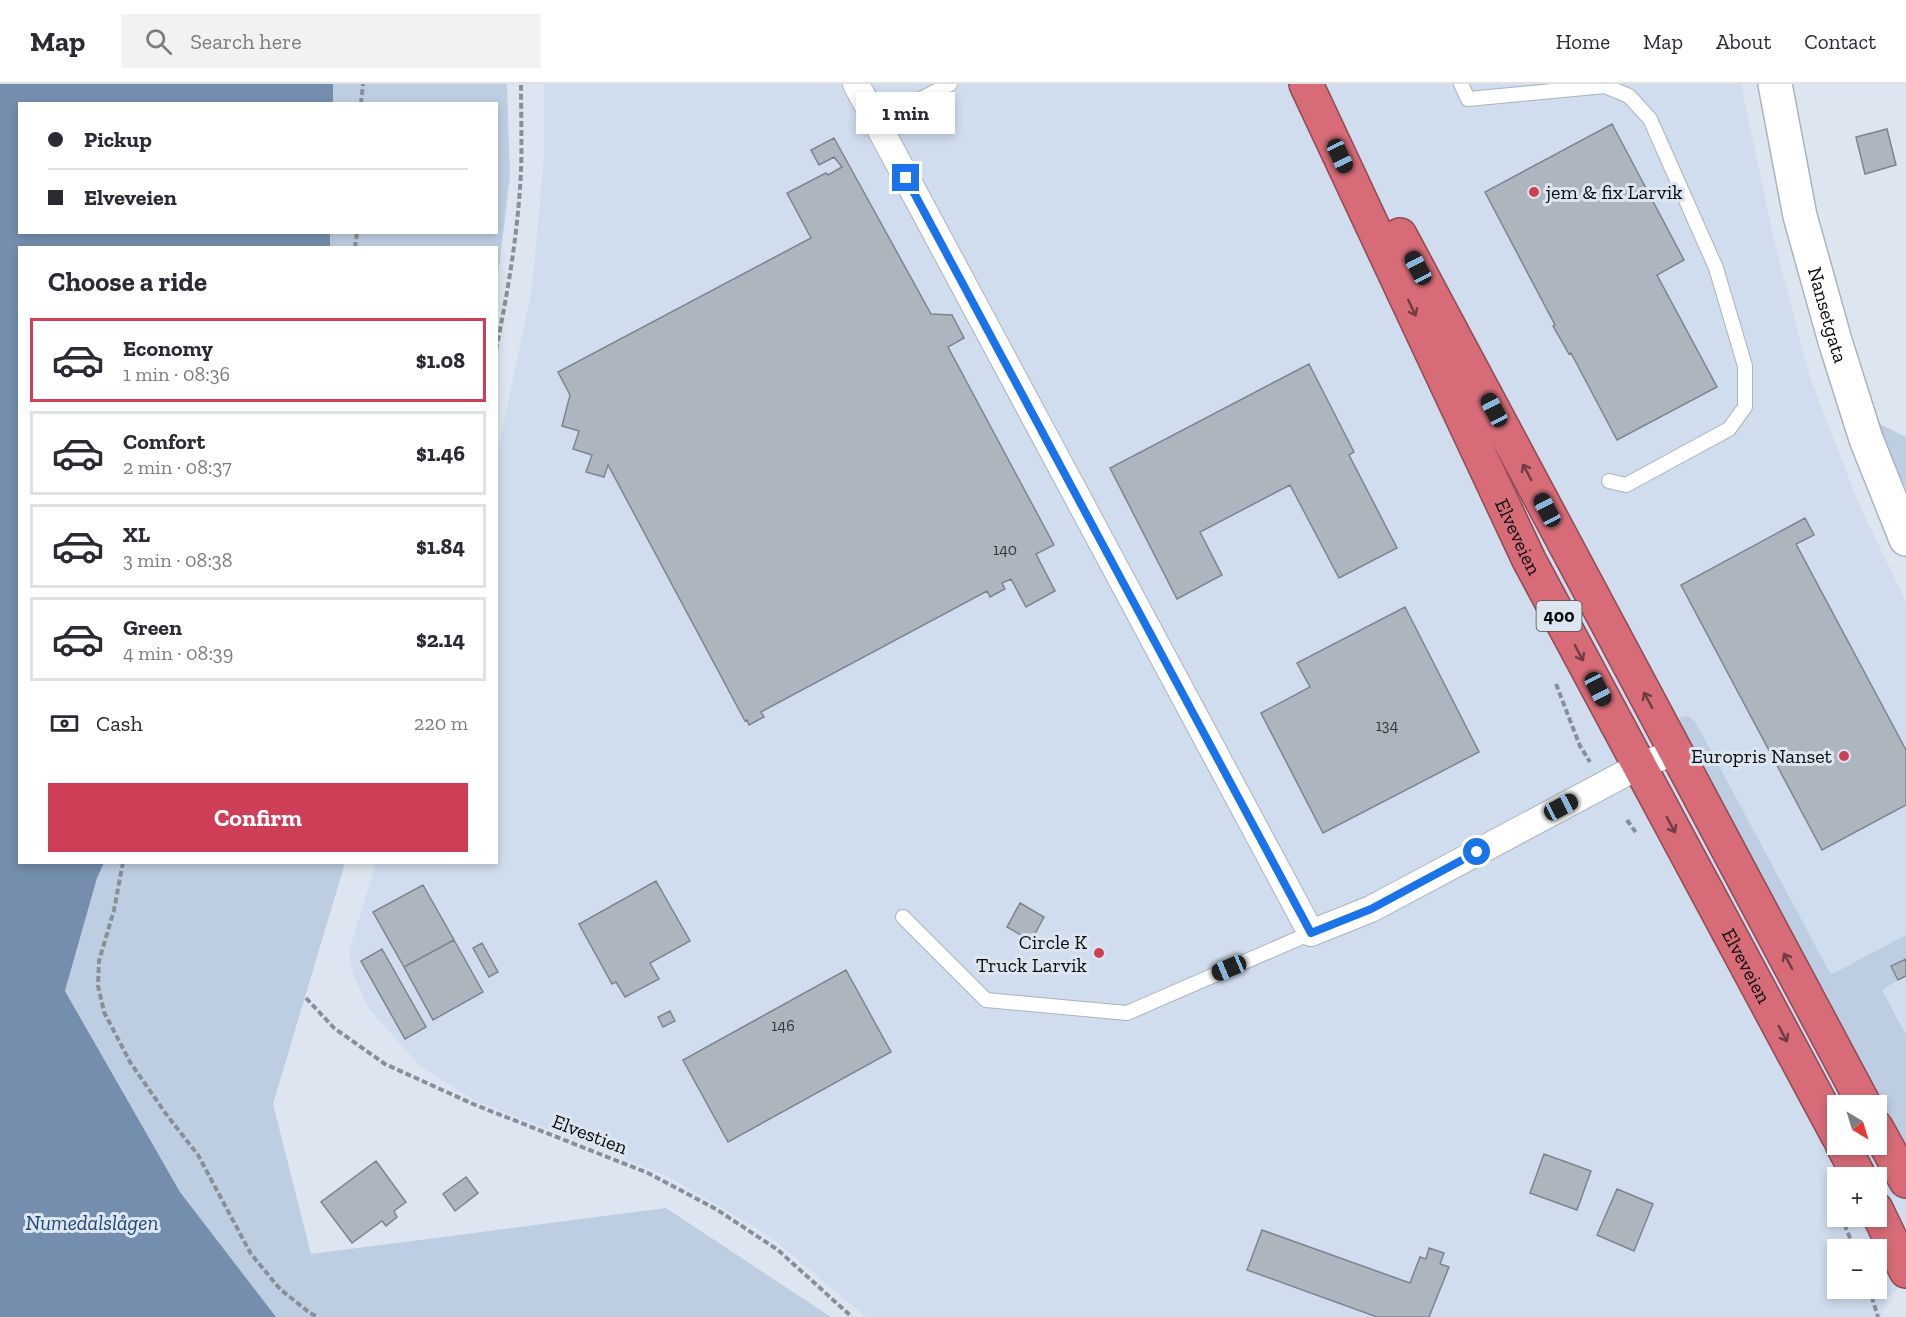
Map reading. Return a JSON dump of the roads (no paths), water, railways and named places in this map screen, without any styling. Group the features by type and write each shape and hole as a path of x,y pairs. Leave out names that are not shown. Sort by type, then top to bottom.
{"highway":[{"name":"Elveveien","path":"1306,84 1529,561 1827,1116"},
{"name":"Elveveien","path":"1315,84 1374,187 1859,1095"},
{"path":"1887,1146 1906,1180"},
{"path":"1885,1227 1906,1271"}],"main road":[{"name":"Nansetgata","path":"1775,84 1800,216 1831,330 1866,439 1906,539"}],"street":[{"path":"856,84 1311,933 1371,909 1639,766 1675,752"}],"lane":[{"path":"876,122 950,84"},
{"path":"1461,84 1468,99 1605,86 1629,96 1650,119 1716,268 1745,366 1745,407 1729,429 1626,485 1609,481"},
{"path":"903,917 986,1000 1126,1013 1311,933"}],"water":[{"name":"Numedalslågen","path":"0,84 333,84 333,102 18,102 18,234 330,234 330,246 18,246 18,864 104,864 97,878 65,991 180,1192 276,1317 0,1317"}],"place":[{"name":"jem & fix Larvik","path":"1534,192"},
{"name":"Europris Nanset","path":"1844,756"},
{"name":"Circle K Truck Larvik","path":"1099,953"}]}
